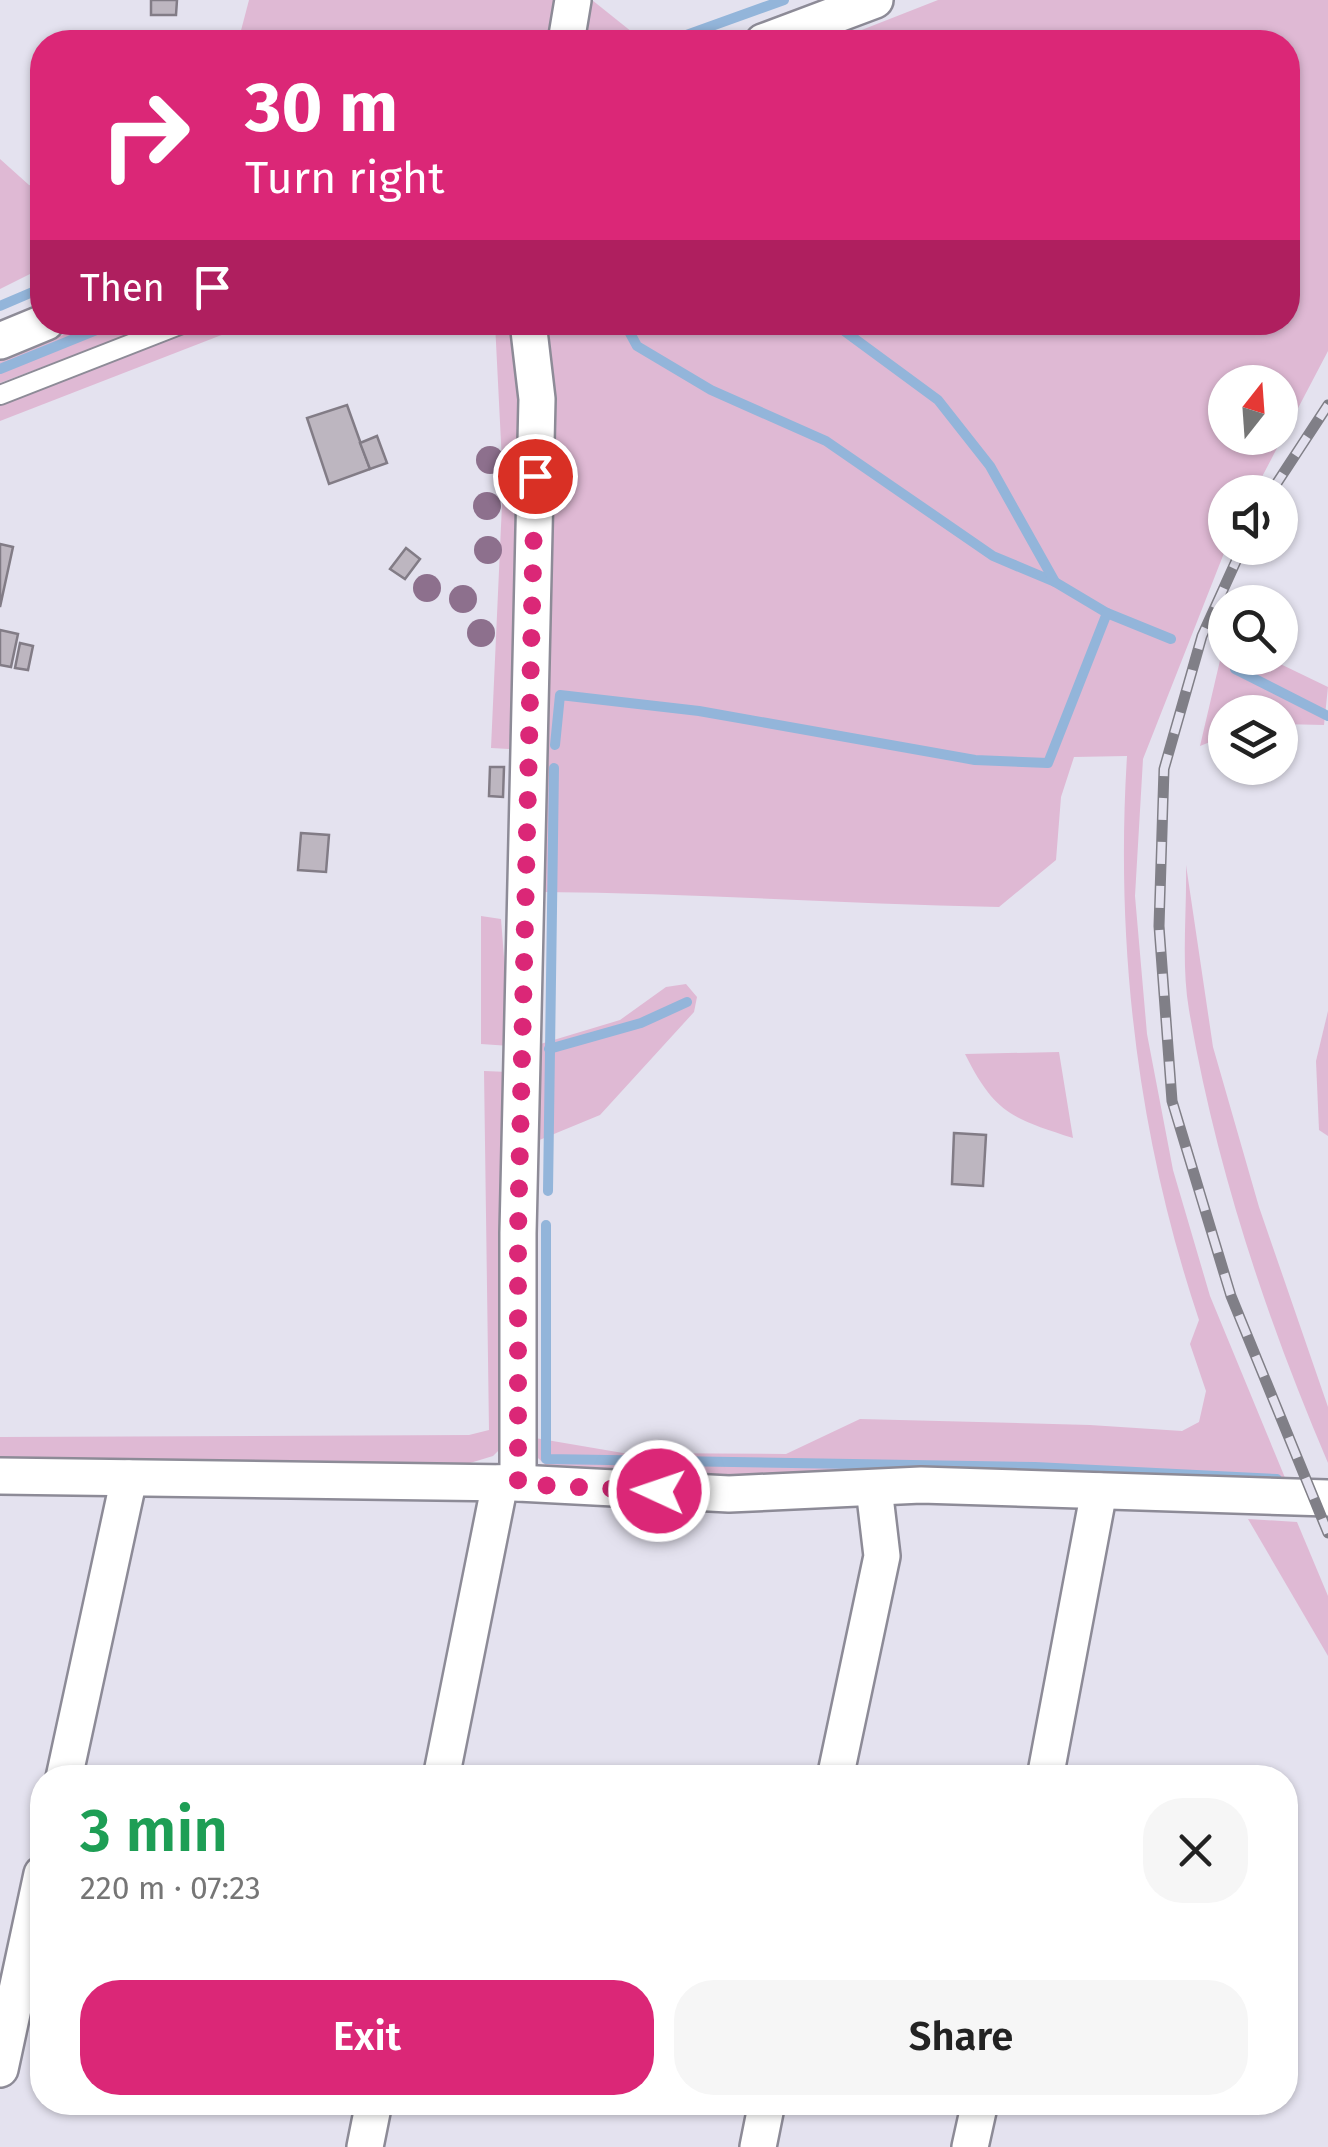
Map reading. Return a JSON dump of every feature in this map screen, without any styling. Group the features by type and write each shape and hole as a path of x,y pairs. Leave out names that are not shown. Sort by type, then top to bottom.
{"street":[{"path":"568,30 573,0"},
{"path":"795,30 874,0"},
{"path":"0,340 30,328"},
{"path":"444,1765 509,1484 537,399 530,335"},
{"path":"0,1476 509,1484 729,1494 922,1485 1328,1498"},
{"path":"67,1765 129,1478"},
{"path":"838,1765 882,1556 874,1488"},
{"path":"1047,1765 1099,1491"},
{"path":"0,2069 11,1968 30,1910"},
{"path":"365,2147 371,2115"},
{"path":"758,2147 764,2115"},
{"path":"970,2147 977,2115"}],"lane":[{"path":"0,395 154,335"}],"shaded area":[{"path":"249,0 592,0 630,30 241,30"},
{"path":"938,0 1328,0 1328,351 1298,408 1298,365 1208,365 1208,455 1273,455 1263,475 1208,475 1208,565 1219,565 1208,585 1208,594 1143,759 1135,896 1147,1034 1173,1170 1210,1296 1288,1485 1129,1472 558,1477 538,1458 535,1438 623,1453 786,1454 860,1419 1182,1431 1199,1422 1206,1391 1190,1344 1199,1320 1160,1182 1136,1042 1125,900 1127,756 1074,757 1061,797 1056,860 999,907 542,892 553,465 550,335 1300,335 1300,30 862,30"},
{"path":"0,159 30,185 30,274 0,289"},
{"path":"63,335 127,335 0,383 0,360"},
{"path":"174,335 222,335 0,421 0,401"},
{"path":"496,335 518,335 525,426 524,575 509,749 491,748 503,482"},
{"path":"1298,672 1328,687 1324,725 1298,724 1298,695 1212,695 1217,675"},
{"path":"1208,712 1208,743 1200,746"},
{"path":"1186,865 1213,1047 1259,1207 1328,1407 1328,1463 1264,1297 1213,1127 1187,992"},
{"path":"481,916 501,919 511,1046 481,1044"},
{"path":"686,984 697,997 694,1012 600,1115 537,1141 537,1045 620,1020 666,987"},
{"path":"1328,1011 1328,1136 1319,1130 1316,1061"},
{"path":"1059,1052 1073,1138 1007,1111 986,1090 965,1054"},
{"path":"484,1071 509,1072 504,1445 493,1456 470,1463 0,1460 0,1437 469,1435 489,1430"},
{"path":"1248,1519 1297,1522 1328,1596 1328,1656"}],"building":[{"path":"151,0 177,0 176,15 151,15"},
{"path":"347,405 370,469 329,484 307,418"},
{"path":"377,436 387,463 370,469 360,443"},
{"path":"0,544 13,547 0,607"},
{"path":"406,548 420,559 405,579 390,569"},
{"path":"0,630 18,634 11,667 0,665"},
{"path":"20,643 33,646 28,670 15,668"},
{"path":"490,767 504,767 503,797 489,796"},
{"path":"301,833 329,835 326,872 298,870"},
{"path":"954,1133 986,1135 983,1186 952,1184"}],"waterway":[{"path":"700,30 784,0"},
{"path":"0,306 30,293"},
{"path":"0,369 84,335"},
{"path":"631,335 637,346 711,390 826,441 993,556 1055,582"},
{"path":"850,335 938,400 990,466 1055,582 1107,613"},
{"path":"555,745 560,695 699,711 975,760 1048,763 1107,613 1171,639"},
{"path":"1247,675 1328,716"},
{"path":"548,1191 554,768"},
{"path":"549,1049 641,1023 687,1002"},
{"path":"546,1225 546,1459 1035,1467 1277,1479"}],"railway":[{"path":"1282,475 1328,405"},
{"path":"1234,565 1202,636 1164,769 1159,926 1172,1101 1231,1296 1328,1533"}],"route":[{"path":"535,476 518,1233 518,1484 659,1491"}]}
